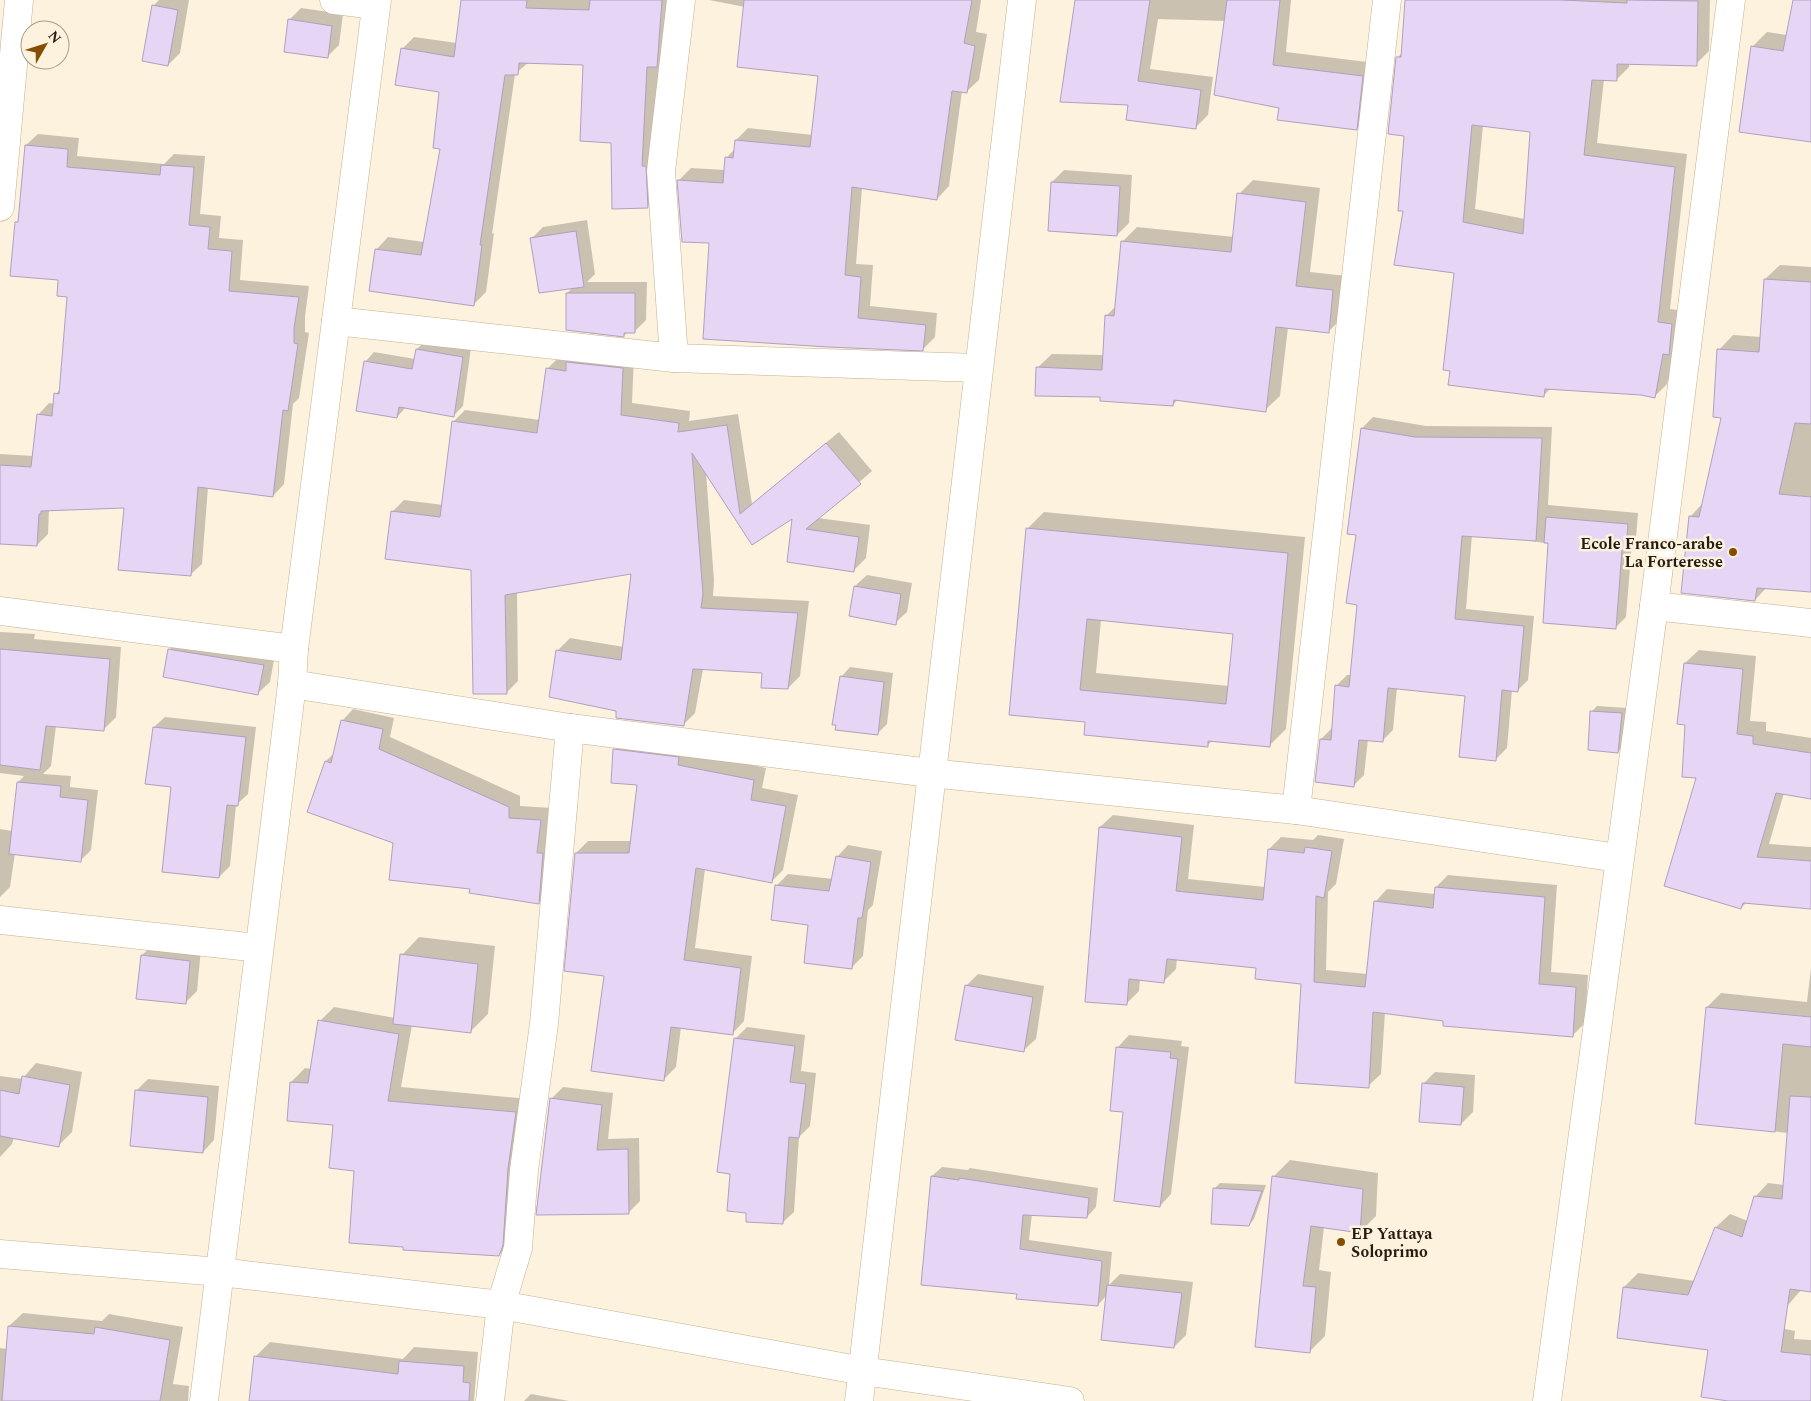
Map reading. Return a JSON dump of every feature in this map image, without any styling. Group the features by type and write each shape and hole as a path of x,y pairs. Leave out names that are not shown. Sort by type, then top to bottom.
{"street":[{"path":"0,207 19,0"},
{"path":"204,1401 258,948 292,684 294,649 377,2 334,0"},
{"path":"674,358 661,171 681,0"},
{"path":"859,1401 930,773 1022,0"},
{"path":"1296,810 1387,0"},
{"path":"1547,1401 1618,858 1654,606 1731,0"},
{"path":"336,321 674,358 978,368"},
{"path":"1654,606 1811,623"},
{"path":"0,612 294,649"},
{"path":"292,684 570,728 930,773 1296,810 1618,858"},
{"path":"490,1401 501,1305 518,1248 524,1170 544,1024 570,728"},
{"path":"0,920 258,948"},
{"path":"0,1254 220,1272 501,1305 863,1371 1070,1401"}],"building":[{"path":"461,0 527,0 526,8 589,10 590,0 662,0 657,67 647,67 642,166 646,166 648,208 612,209 611,143 580,141 583,65 519,63 518,75 505,75 480,245 482,245 474,306 369,291 375,249 421,255 440,149 433,148 439,92 395,85 401,48 454,57"},
{"path":"744,0 972,0 964,43 975,46 967,93 952,91 937,200 852,187 845,275 861,277 858,318 926,325 923,351 703,339 709,243 682,242 677,180 723,183 725,157 733,158 735,140 810,147 818,76 737,67"},
{"path":"1075,0 1150,0 1138,81 1201,90 1196,129 1126,120 1128,105 1060,102"},
{"path":"1227,0 1280,0 1273,65 1363,76 1357,130 1277,120 1279,108 1214,95"},
{"path":"1405,0 1561,0 1627,3 1627,0 1698,1 1697,66 1617,64 1617,81 1592,80 1584,155 1675,167 1658,322 1672,324 1669,355 1663,354 1655,398 1641,395 1545,389 1544,397 1448,385 1450,371 1443,370 1454,273 1394,265 1403,211 1398,211 1404,136 1388,134 1396,57 1401,57","holes":["1472,125 1530,132 1523,234 1463,222"]},
{"path":"1793,0 1811,0 1811,142 1739,132 1751,46 1783,51"},
{"path":"152,5 178,10 168,66 142,61"},
{"path":"288,19 332,26 328,58 284,52"},
{"path":"25,145 68,149 67,167 160,175 161,165 194,167 189,225 210,227 208,249 232,251 229,291 299,297 294,328 294,343 298,344 288,411 283,410 273,497 198,487 191,576 118,570 124,508 41,511 41,514 39,514 37,546 0,544 0,465 31,467 37,414 52,416 54,393 59,394 67,297 57,296 58,280 10,276 15,222 18,222"},
{"path":"1051,182 1120,186 1117,236 1048,231"},
{"path":"1237,193 1306,202 1296,286 1333,290 1329,333 1276,327 1266,412 1174,400 1173,406 1100,401 1100,397 1035,396 1036,367 1102,370 1105,315 1114,316 1121,241 1231,252"},
{"path":"576,231 584,287 539,293 530,238"},
{"path":"1764,279 1811,282 1811,424 1795,423 1779,494 1811,497 1811,592 1757,588 1755,601 1681,593 1689,516 1699,517 1721,418 1713,417 1717,349 1759,352"},
{"path":"566,293 635,293 635,333 624,333 624,337 566,330"},
{"path":"416,349 463,357 454,417 399,407 397,418 356,411 364,361 412,369"},
{"path":"566,362 623,368 621,415 679,423 678,432 727,425 740,514 826,443 861,484 806,529 859,537 854,572 787,562 792,519 752,545 692,453 703,594 701,608 798,613 788,689 761,688 762,673 693,669 684,726 616,718 616,711 549,697 556,650 621,660 631,574 505,595 507,694 473,694 471,570 385,559 391,511 440,517 452,421 537,433 546,368 566,371"},
{"path":"1361,428 1415,437 1542,438 1536,541 1462,536 1455,619 1524,626 1518,692 1502,690 1496,761 1459,757 1465,696 1388,688 1383,742 1359,740 1354,787 1315,782 1320,739 1331,740 1335,685 1349,687 1357,605 1346,603 1356,535 1347,534"},
{"path":"1546,517 1628,524 1626,551 1622,550 1616,629 1543,623 1548,543 1544,543"},
{"path":"1026,528 1288,553 1270,747 1208,741 1208,747 1084,735 1085,722 1009,715","holes":["1087,619 1233,634 1226,704 1080,690"]},
{"path":"854,586 901,594 896,625 849,616"},
{"path":"0,649 110,659 104,731 46,726 40,770 0,765"},
{"path":"168,649 264,665 258,695 163,677"},
{"path":"1684,663 1743,669 1737,734 1753,736 1753,744 1811,753 1811,799 1776,793 1757,857 1811,861 1811,909 1743,903 1741,909 1664,886 1696,778 1682,777 1685,725 1677,724"},
{"path":"840,676 884,682 878,735 835,730 836,725 832,725"},
{"path":"1590,711 1622,713 1618,753 1588,750"},
{"path":"341,720 383,729 379,749 509,807 509,818 541,820 537,853 543,853 539,904 469,893 470,889 389,880 393,843 307,812 325,761 331,763"},
{"path":"153,727 246,737 238,806 227,805 219,878 162,872 171,787 145,784"},
{"path":"613,749 679,757 678,765 754,780 751,800 786,806 772,883 696,868 684,960 741,968 733,1035 671,1027 664,1081 591,1071 604,976 564,971 575,853 629,853 637,785 611,783"},
{"path":"17,782 61,786 60,797 88,800 81,862 9,854"},
{"path":"1099,827 1182,837 1176,891 1263,900 1268,849 1304,853 1305,847 1332,851 1324,898 1316,896 1314,982 1365,987 1374,901 1433,908 1435,887 1545,897 1539,984 1576,987 1573,1037 1443,1026 1443,1021 1373,1012 1369,1088 1295,1083 1301,984 1255,979 1256,968 1167,959 1164,983 1129,979 1127,1005 1085,1002"},
{"path":"836,856 871,862 862,918 858,918 852,969 804,963 808,925 771,920 775,885 829,891"},
{"path":"400,954 478,964 471,1033 393,1024"},
{"path":"141,955 190,961 186,1004 136,999"},
{"path":"965,985 1033,997 1024,1052 955,1040"},
{"path":"1706,1007 1811,1017 1811,1047 1783,1044 1775,1132 1695,1124"},
{"path":"318,1020 399,1034 388,1101 516,1112 508,1169 503,1245 499,1256 403,1250 403,1247 349,1243 354,1171 329,1168 333,1125 287,1121 290,1082 308,1083"},
{"path":"734,1038 795,1046 790,1082 806,1084 799,1138 789,1137 783,1224 746,1222 746,1213 727,1211 730,1174 717,1172"},
{"path":"1116,1047 1171,1052 1170,1058 1178,1059 1160,1207 1114,1201 1123,1112 1110,1111"},
{"path":"22,1076 70,1085 59,1147 0,1136 0,1090 19,1094"},
{"path":"1422,1083 1464,1087 1461,1125 1419,1122"},
{"path":"135,1090 208,1097 203,1153 130,1146"},
{"path":"1790,1096 1811,1097 1811,1292 1790,1289 1781,1352 1811,1355 1811,1401 1728,1401 1701,1397 1708,1350 1617,1338 1623,1287 1688,1295 1715,1227 1742,1237 1754,1196 1782,1199"},
{"path":"550,1098 602,1105 597,1150 628,1149 629,1214 536,1215"},
{"path":"931,1176 959,1180 959,1178 1089,1198 1087,1218 1023,1215 1020,1249 1102,1261 1098,1306 1016,1299 1017,1294 921,1285"},
{"path":"1272,1176 1363,1189 1360,1233 1311,1226 1303,1286 1316,1287 1310,1353 1255,1347"},
{"path":"1213,1188 1262,1191 1249,1226 1211,1224"},
{"path":"1107,1285 1182,1293 1174,1348 1101,1340"},
{"path":"8,1326 94,1334 95,1327 170,1340 160,1401 2,1401"},
{"path":"254,1356 398,1374 399,1361 464,1366 463,1382 470,1383 469,1401 249,1401"}],"place":[{"name":"Ecole Franco-arabe La Forteresse","path":"1733,552"},
{"name":"EP Yattaya Soloprimo","path":"1341,1242"}]}
